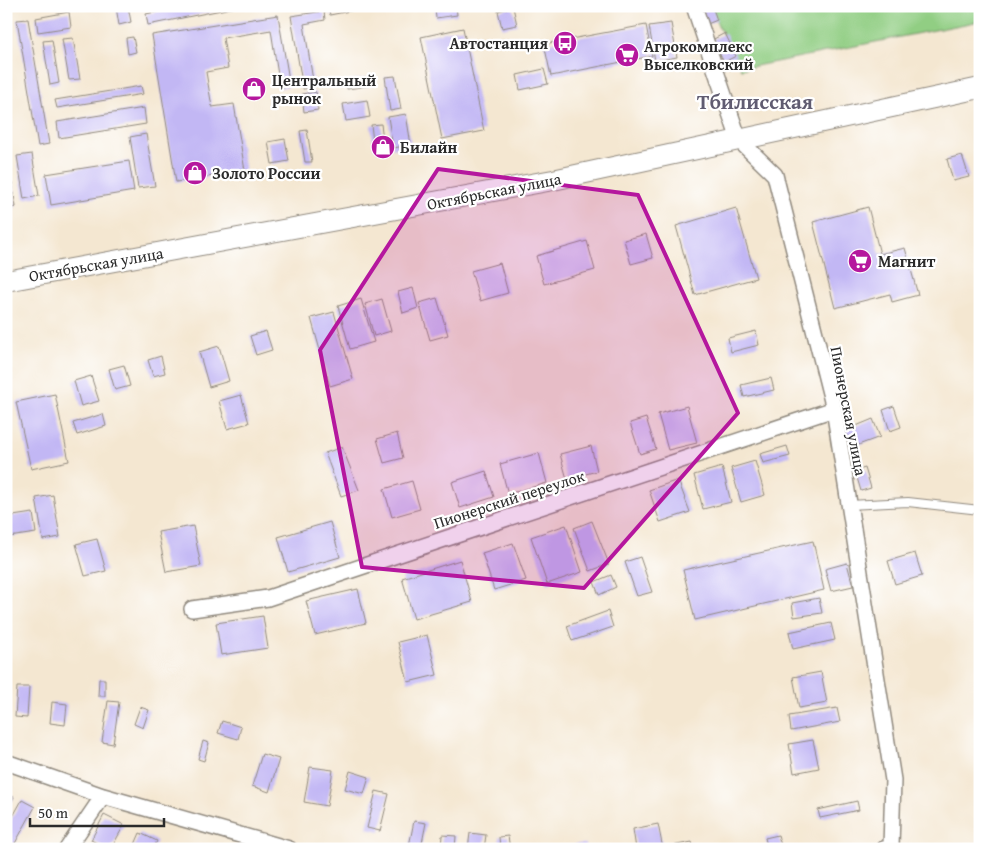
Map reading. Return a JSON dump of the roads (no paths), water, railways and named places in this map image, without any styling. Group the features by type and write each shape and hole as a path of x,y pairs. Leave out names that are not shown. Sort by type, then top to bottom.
{"main road":[{"name":"Октябрьская улица","path":"6,281 544,182 980,88"}],"street":[{"name":"Пионерская улица","path":"694,6 739,140 776,175 834,409 892,780 888,848"},
{"name":"Пионерский переулок","path":"192,609 268,598 834,409"},
{"path":"6,762 103,796 290,849"},
{"path":"67,849 103,796"}],"lane":[{"path":"849,505 908,502 980,510"}],"place":[{"name":"Автостанция","path":"565,43"},
{"name":"Агрокомплекс Выселковский","path":"627,55"},
{"name":"Центральный рынок","path":"254,89"},
{"name":"Билайн","path":"383,147"},
{"name":"Золото России","path":"195,173"},
{"name":"Магнит","path":"860,261"}],"district":[{"name":"Тбилисская","path":"755,102"}]}
